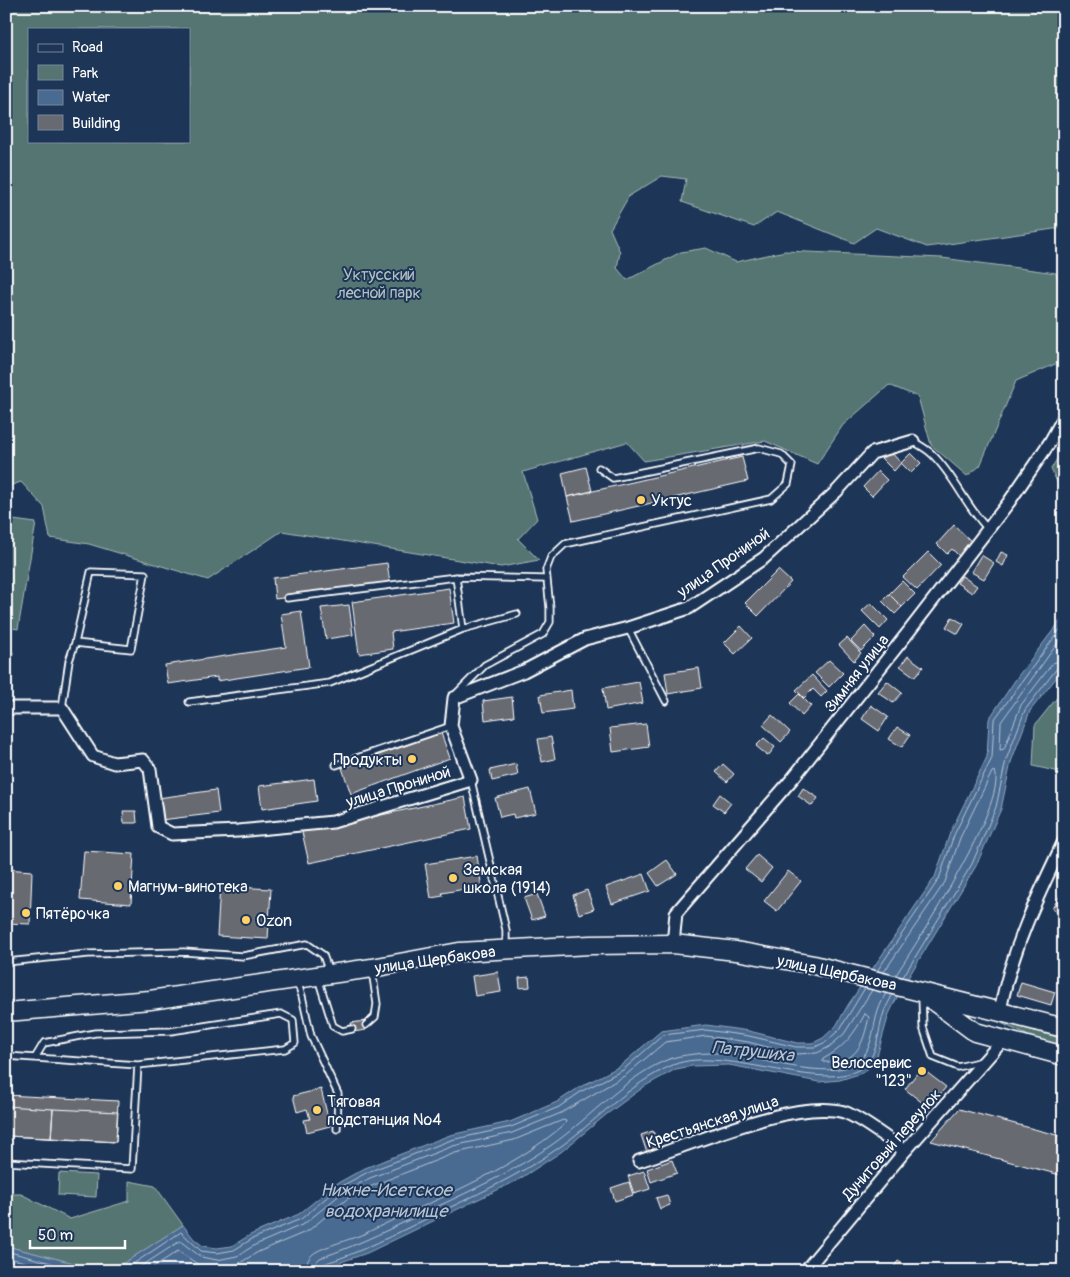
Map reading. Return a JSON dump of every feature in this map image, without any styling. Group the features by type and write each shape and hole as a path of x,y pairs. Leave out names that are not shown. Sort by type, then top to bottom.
{"main road":[{"name":"улица Щербакова","path":"6,1012 150,1000 372,968 459,952 590,945 673,944 736,951 814,965 1000,1010 1064,1028"},
{"name":"улица Щербакова","path":"915,990 975,1032 1064,1056"}],"street":[{"name":"Зимняя улица","path":"673,944 676,913 793,778 988,529 1050,442 1064,417"},
{"name":"улица Прониной","path":"62,708 93,756 114,763 143,760 150,769 158,827 172,834 238,831 333,822 470,780 451,726 454,698 524,671 585,639 628,628 689,608 764,558 838,491 872,453 913,441"},
{"path":"6,708 62,708"},
{"path":"1000,1010 1003,993 1031,914 1064,841"},
{"name":"Дунитовый переулок","path":"811,1269 905,1151 1003,1040"},
{"name":"Крестьянская улица","path":"638,1161 779,1114 813,1110 844,1112 905,1151"}],"lane":[{"path":"913,441 931,452 958,486 978,519 988,529"},
{"path":"454,698 485,665 543,634 550,622 545,579 546,570 551,557 564,544 771,499 788,484 792,465 781,454 758,448 613,478 599,468"},
{"path":"62,708 69,661 91,572 145,574 131,649 75,642"},
{"path":"287,598 456,577 545,579"},
{"path":"456,577 463,629"},
{"path":"451,605 460,604"},
{"path":"189,702 330,683 463,629 517,614"},
{"path":"628,628 666,701"},
{"path":"336,765 451,726"},
{"path":"470,780 506,930 506,950"},
{"path":"6,962 88,954 184,952 243,956 307,944 323,955 324,975 333,1026 342,1031 352,1028"},
{"path":"366,1025 375,1017 377,1004 372,968"},
{"path":"296,979 311,1036 338,1094 337,1129"},
{"path":"915,990 923,1027 933,1057 958,1067 985,1061"},
{"path":"6,1056 35,1058 138,1065 285,1049 295,1043 293,1020 281,1014 172,1030 96,1033 44,1043 35,1058"},
{"path":"6,1162 132,1169 138,1065"}],"green space":[{"name":"Уктусский лесной парк","path":"6,6 1064,6 1064,226 1061,228 927,247 876,228 854,243 777,212 754,227 682,202 686,179 662,176 629,196 610,229 620,252 617,268 627,280 681,252 706,248 736,262 785,251 942,258 1056,273 1064,301 1060,362 1016,381 980,466 967,476 931,445 918,397 889,385 843,425 817,464 765,441 644,461 627,442 523,472 537,519 518,539 539,560 501,567 282,531 208,580 89,544 50,538 44,507 21,482 6,487"},
{"path":"1064,447 1064,497 1051,469"},
{"path":"6,519 36,523 18,629 6,627"},
{"path":"1064,689 1064,773 1033,766 1035,725"},
{"path":"997,1021 1064,1039 1064,1046 1035,1039"},
{"path":"59,1173 97,1175 96,1197 58,1195"},
{"path":"129,1181 155,1186 183,1225 124,1263 97,1269 6,1246 6,1194 21,1194 70,1219 129,1201"}],"water":[{"name":"Нижне-Исетское водохранилище","path":"1064,616 1064,668 1030,711 1011,762 1001,809 976,866 900,991 889,1014 877,1056 870,1067 862,1073 840,1080 819,1082 729,1065 692,1066 676,1069 645,1086 561,1152 518,1180 367,1253 315,1271 6,1271 6,1246 97,1269 124,1263 183,1225 194,1239 203,1246 217,1248 232,1246 250,1235 299,1214 336,1184 365,1168 450,1135 510,1122 557,1102 580,1087 620,1066 661,1031 706,1025 749,1031 797,1043 813,1043 823,1038 836,1026 848,1005 935,877 950,833 987,757 989,719 1018,676"}],"building":[{"path":"889,450 901,463 894,471 881,458"},
{"path":"911,453 921,463 911,473 901,463"},
{"path":"742,457 748,481 573,521 567,497"},
{"path":"586,467 592,491 567,497 562,473"},
{"path":"878,471 887,480 872,496 863,487"},
{"path":"954,525 972,542 959,556 952,549 947,554 937,544"},
{"path":"928,552 941,565 917,590 903,577"},
{"path":"1001,552 1008,555 1003,566 996,562"},
{"path":"981,555 994,563 984,579 971,572"},
{"path":"387,563 390,583 275,599 273,578"},
{"path":"778,570 791,582 758,616 745,603"},
{"path":"962,576 977,586 972,593 957,583"},
{"path":"902,581 915,594 902,607 889,594"},
{"path":"449,588 454,623 391,632 393,649 359,654 352,602"},
{"path":"889,594 902,607 895,614 882,601"},
{"path":"871,603 888,620 880,629 862,611"},
{"path":"349,605 353,635 326,639 321,608"},
{"path":"301,611 309,667 217,681 217,677 168,684 165,665 286,647 281,614"},
{"path":"952,617 964,624 958,634 946,627"},
{"path":"741,626 752,638 735,654 724,643"},
{"path":"865,626 875,637 861,651 851,641"},
{"path":"847,638 861,653 854,661 839,645"},
{"path":"6,651 13,652 8,682 6,682"},
{"path":"908,656 923,667 915,677 900,666"},
{"path":"829,660 843,673 829,687 815,673"},
{"path":"699,668 702,688 668,694 665,673"},
{"path":"812,675 827,691 821,697 813,689 804,698 796,690"},
{"path":"887,681 902,693 893,703 878,692"},
{"path":"639,682 643,703 606,710 603,688"},
{"path":"571,690 573,709 543,713 540,695"},
{"path":"799,694 811,706 802,716 790,703"},
{"path":"512,697 514,716 485,720 483,701"},
{"path":"871,705 888,717 879,731 862,719"},
{"path":"772,715 790,732 781,742 763,725"},
{"path":"646,724 649,747 613,752 610,728"},
{"path":"897,727 910,735 902,747 889,739"},
{"path":"441,733 450,758 351,794 342,768"},
{"path":"551,737 555,759 542,762 538,739"},
{"path":"764,738 775,747 768,756 756,746"},
{"path":"516,764 518,775 492,781 490,770"},
{"path":"723,764 734,774 727,782 716,772"},
{"path":"314,779 317,801 262,809 259,786"},
{"path":"803,788 818,798 812,806 798,796"},
{"path":"530,789 536,813 514,818 513,814 500,817 495,798"},
{"path":"216,790 219,813 161,820 158,798"},
{"path":"720,794 731,803 724,812 713,804"},
{"path":"465,797 471,829 309,863 302,832"},
{"path":"123,811 136,811 137,823 124,823"},
{"path":"84,851 134,854 131,904 80,900"},
{"path":"757,855 772,868 761,882 745,869"},
{"path":"477,856 482,889 465,892 465,889 442,893 443,896 431,898 425,864"},
{"path":"667,860 677,874 658,886 649,873"},
{"path":"6,869 32,871 30,924 6,923"},
{"path":"788,871 801,881 777,911 764,901"},
{"path":"644,874 650,891 612,904 606,887"},
{"path":"220,886 271,889 268,939 217,936"},
{"path":"1064,888 1064,915 1052,909"},
{"path":"587,890 594,909 579,914 573,895"},
{"path":"537,894 545,916 532,920 524,898"},
{"path":"498,972 501,992 475,996 472,976"},
{"path":"529,977 530,987 520,988 519,978"},
{"path":"1021,982 1055,992 1051,1005 1017,995"},
{"path":"365,1021 366,1030 353,1032 351,1023"},
{"path":"921,1068 946,1087 929,1108 905,1089"},
{"name":"Тяговая подстанция №4","path":"321,1089 330,1126 307,1132 304,1120 310,1119 307,1109 297,1112 293,1096"},
{"path":"6,1095 118,1101 116,1142 6,1136"},
{"path":"6,1106 53,1109 51,1138 6,1136"},
{"path":"53,1109 118,1112 116,1142 51,1138"},
{"path":"959,1109 1064,1137 1064,1176 931,1141"},
{"path":"653,1131 660,1148 647,1153 641,1135"},
{"path":"672,1160 677,1173 651,1182 647,1169"},
{"path":"644,1171 650,1189 634,1194 628,1176"},
{"path":"629,1182 633,1195 615,1201 611,1188"},
{"path":"667,1195 670,1205 660,1209 656,1198"},
{"path":"898,1261 914,1271 891,1271"}],"place":[{"name":"Уктус","path":"641,500"},
{"name":"Продукты","path":"412,759"},
{"name":"Земская школа (1914)","path":"453,878"},
{"name":"Магнум-винотека","path":"118,886"},
{"name":"Пятёрочка","path":"26,913"},
{"name":"Ozon","path":"246,920"},
{"name":"Велосервис \"123\"","path":"922,1071"},
{"name":"Тяговая подстанция №4","path":"317,1110"}],"water label":[{"name":"Патрушиха","path":"753,1051"}]}
